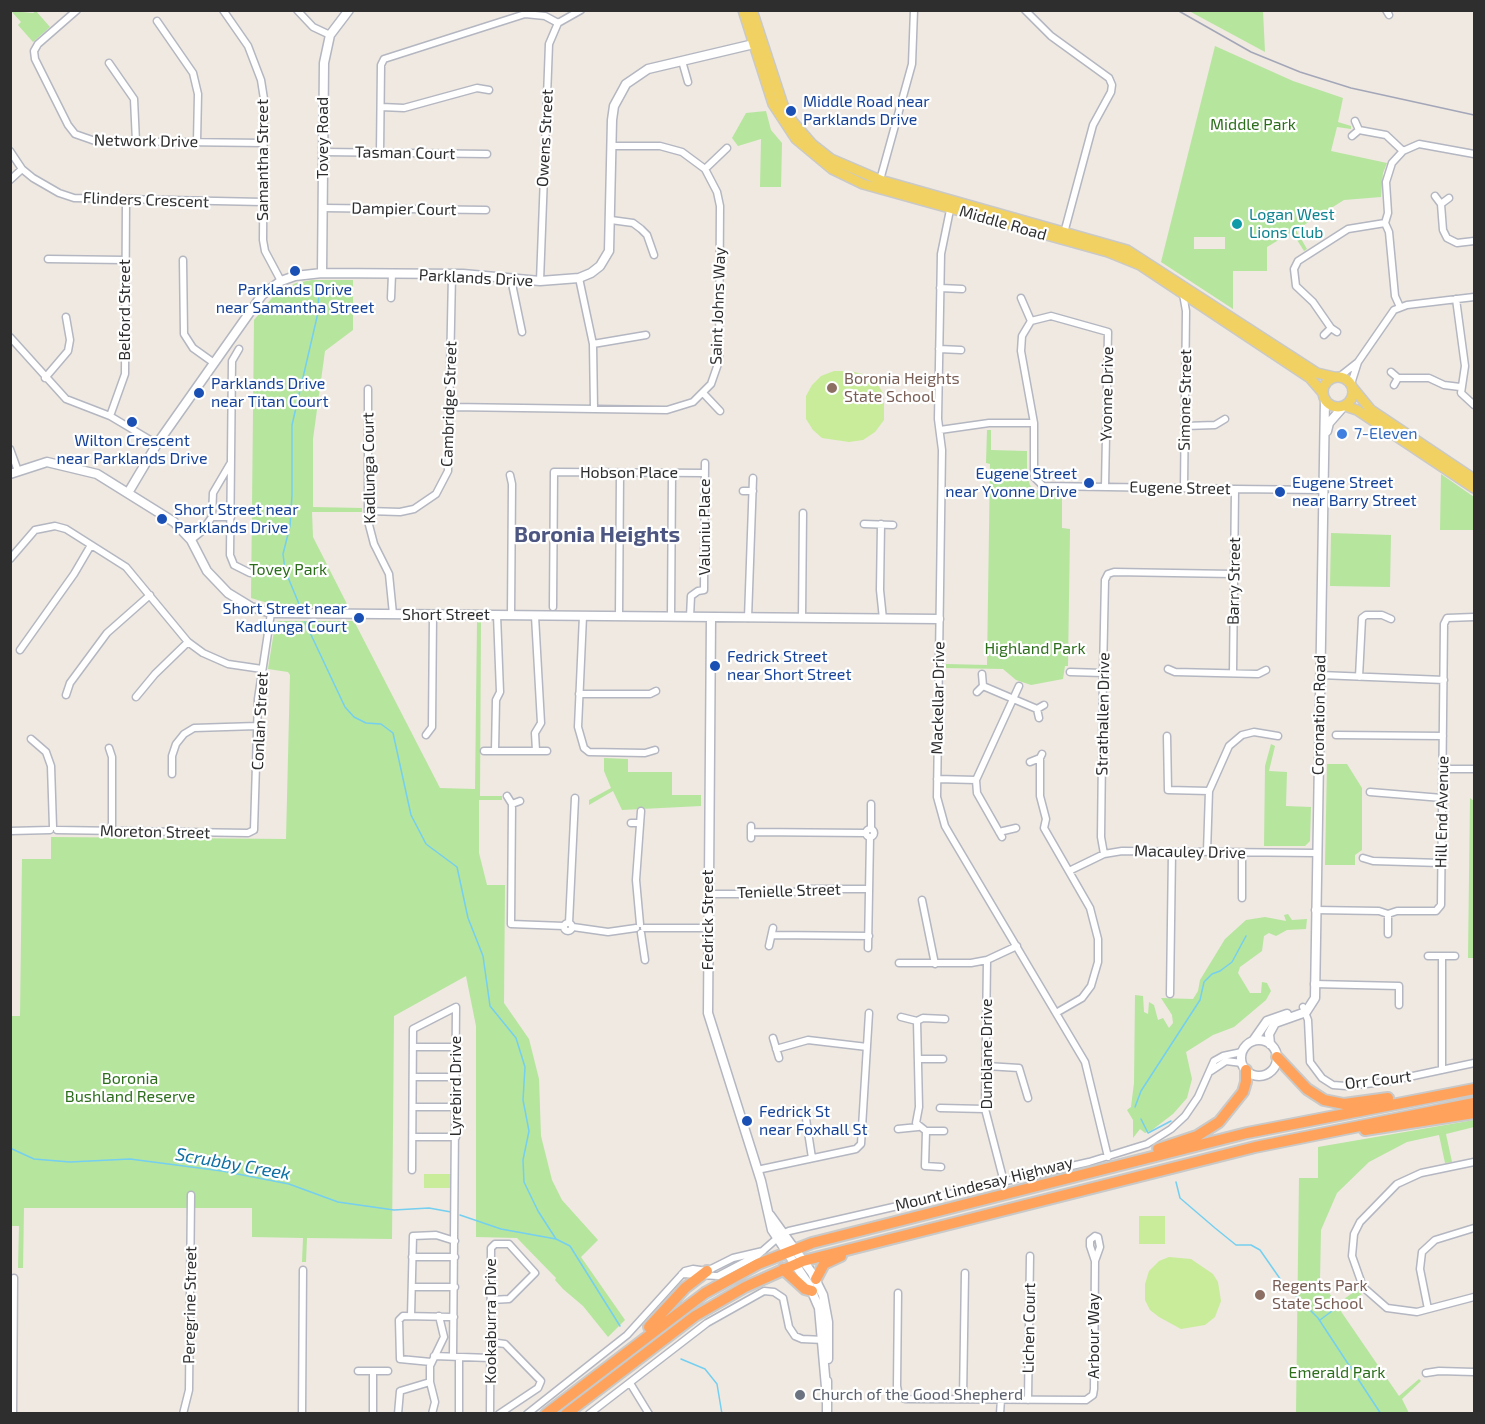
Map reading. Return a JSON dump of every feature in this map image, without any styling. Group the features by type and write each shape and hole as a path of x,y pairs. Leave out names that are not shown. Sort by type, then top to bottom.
{"highway":[{"path":"1277,1057 1310,1092 1329,1102 1344,1104 1434,1092 1451,1093"},
{"path":"1126,1164 1137,1155 1197,1136 1219,1122 1243,1092 1244,1067"},
{"name":"Mount Lindesay Highway","path":"546,1413 717,1286 790,1251 830,1238 1279,1126 1474,1089"},
{"name":"Mount Lindesay Highway","path":"566,1413 695,1316 745,1287 799,1263 880,1240 1312,1134 1474,1103"},
{"path":"1312,1134 1326,1135 1474,1113"},
{"path":"816,1279 820,1269 828,1261 871,1247 880,1240"},
{"path":"783,1269 805,1289 812,1291"},
{"path":"644,1338 648,1329 674,1299 704,1273"}],"main road":[{"name":"Middle Road","path":"743,10 783,105 812,144 849,168 952,204"},
{"name":"Middle Road","path":"752,10 757,43 774,104 796,139 814,156 842,175 863,183 952,204 1064,235 1110,244 1143,258 1310,369 1337,377"},
{"name":"Middle Road","path":"1064,235 1128,260 1182,293 1310,378 1324,397"},
{"path":"1474,479 1371,410 1352,386 1337,377 1326,383 1324,397 1332,406 1357,410 1474,488"},
{"path":"1344,407 1353,398 1352,386"}],"street":[{"name":"Network Drive","path":"77,10 38,44 34,51 35,59 68,125 75,134 95,141 264,142"},
{"name":"Samantha Street","path":"223,10 249,46 261,80 264,142 263,240 281,280"},
{"path":"297,10 313,27 330,35"},
{"name":"Tovey Road","path":"322,273 324,63 330,35 349,10"},
{"path":"380,153 381,65 390,55 525,14 544,16 558,23 581,10"},
{"path":"880,180 912,64 914,10"},
{"path":"1025,10 1051,36 1109,78 1112,85 1111,92 1093,125 1064,235"},
{"path":"157,21 194,73 198,94 197,142"},
{"name":"Owens Street","path":"540,281 549,44 558,23"},
{"path":"594,409 593,345 579,278 591,273 605,259 610,241 611,146 614,106 627,84 648,69 757,43"},
{"path":"682,61 688,82"},
{"path":"108,63 134,99 136,142"},
{"path":"381,107 404,108 477,88 489,90"},
{"path":"1355,121 1359,130"},
{"path":"1352,136 1359,130"},
{"path":"1359,130 1386,135 1403,151"},
{"path":"1400,307 1395,296 1389,232 1385,224 1388,172 1403,151 1427,144 1474,154"},
{"path":"611,146 671,148 692,158 705,169 727,148"},
{"name":"Flinders Crescent","path":"10,151 22,169 44,186 74,198 126,201 263,202"},
{"name":"Tasman Court","path":"323,152 487,154"},
{"path":"10,180 22,169"},
{"name":"Saint Johns Way","path":"704,394 711,384 719,361 720,218 717,192 705,169"},
{"path":"1435,196 1441,204 1443,230 1447,238 1457,243 1474,241"},
{"path":"1441,204 1449,198"},
{"name":"Belford Street","path":"110,416 125,374 126,201"},
{"name":"Mackellar Drive","path":"952,204 942,243 940,288 942,450 938,797 945,826 1085,1062 1108,1157"},
{"name":"Dampier Court","path":"322,208 486,210"},
{"path":"611,220 633,223 641,229 654,255"},
{"path":"1324,335 1334,330 1313,302 1296,286 1294,269 1298,261 1348,229 1385,224"},
{"path":"48,259 126,260"},
{"path":"183,260 184,334 193,348 214,363"},
{"name":"Parklands Drive","path":"281,280 322,273 452,274 540,281 579,278"},
{"path":"391,298 392,274"},
{"name":"Cambridge Street","path":"368,511 400,512 414,509 436,494 448,471 452,274"},
{"path":"511,279 522,332"},
{"path":"128,494 157,444 262,295 281,280"},
{"path":"940,288 962,289"},
{"name":"Simone Street","path":"1182,293 1186,311 1184,488"},
{"path":"1352,386 1358,362 1388,316 1400,307 1474,297"},
{"path":"940,430 989,423 1034,423 1021,351 1022,336 1031,321 1022,298"},
{"path":"1456,299 1465,366 1460,387 1464,397 1474,405"},
{"path":"1186,311 1191,306 1201,305"},
{"name":"Yvonne Drive","path":"1031,321 1051,316 1108,332 1106,487"},
{"path":"45,378 68,351 70,340 66,317"},
{"path":"593,345 646,335"},
{"path":"10,337 66,399 110,416 157,444"},
{"path":"238,349 232,362 231,561 239,570 250,573"},
{"path":"939,349 961,350"},
{"path":"1337,377 1358,362"},
{"path":"1391,372 1398,378 1429,378 1444,385 1460,387"},
{"path":"1394,385 1398,378"},
{"name":"Kadlunga Court","path":"368,389 368,511 374,544 389,574 393,614"},
{"path":"450,407 667,410 681,407 704,394 720,411"},
{"name":"Coronation Road","path":"1314,988 1324,397"},
{"name":"Coronation Road","path":"1324,439 1329,423 1344,407"},
{"path":"1185,426 1215,425 1225,419"},
{"name":"Eugene Street","path":"1034,423 1034,471 1037,482 1043,486 1323,490"},
{"path":"10,449 14,473"},
{"name":"Short Street","path":"14,473 37,464 56,463 88,470 174,522 191,540 218,584 239,600 271,613 939,619"},
{"path":"191,540 201,532 212,517 213,493 231,463"},
{"name":"Valuniu Place","path":"690,616 691,596 693,593 704,590 705,463"},
{"name":"Hobson Place","path":"553,606 554,472 705,473"},
{"path":"619,616 620,473"},
{"path":"671,616 672,473"},
{"path":"510,475 512,484 511,615"},
{"path":"748,618 753,478"},
{"name":"Barry Street","path":"1233,673 1235,489"},
{"path":"743,491 753,491"},
{"path":"802,618 803,513"},
{"path":"212,517 231,517"},
{"path":"864,524 893,525"},
{"path":"880,524 880,590 883,619"},
{"path":"10,559 27,537 44,527 66,529 126,567 188,642 214,659 262,669"},
{"path":"20,650 74,574 91,545"},
{"name":"Strathallen Drive","path":"1104,854 1105,580 1108,574 1114,572 1233,574"},
{"path":"66,695 70,683 106,633 150,595"},
{"name":"Conlan Street","path":"254,830 257,726 262,669 271,613"},
{"path":"426,735 432,727 433,615"},
{"path":"495,751 496,700 500,692 497,615"},
{"path":"1359,677 1362,618 1366,615 1382,615 1391,619"},
{"path":"535,616 541,723 536,733 536,751"},
{"path":"583,616 583,657 578,727 584,748 589,752 645,753 655,750"},
{"name":"Fedrick Street","path":"711,617 708,1013 770,1214 779,1236 799,1263"},
{"name":"Hill End Avenue","path":"1315,910 1379,911 1388,914 1397,911 1436,911 1441,905 1444,624 1447,618 1474,617"},
{"path":"136,697 148,681 188,642"},
{"path":"1168,669 1175,672 1258,674 1266,670"},
{"path":"1070,672 1103,673"},
{"path":"982,674 984,686"},
{"path":"1320,675 1444,680"},
{"path":"977,693 984,686"},
{"path":"984,686 1037,709"},
{"path":"1016,828 1001,834 976,793 976,780 1019,686"},
{"path":"579,694 650,694 656,691"},
{"path":"1037,709 1044,705"},
{"path":"1037,709 1039,718"},
{"path":"172,774 172,756 176,744 184,734 194,728 257,726"},
{"path":"1207,852 1209,791 1234,740 1254,732 1278,736"},
{"path":"1336,735 1443,736"},
{"path":"1167,736 1168,790 1209,791"},
{"path":"31,739 45,752 51,766 54,829"},
{"path":"109,748 112,757 112,831"},
{"path":"484,751 547,751"},
{"path":"1029,762 1041,756 1040,796 1046,819 1044,828 1095,922 1098,962 1091,986 1082,998 1056,1012"},
{"path":"1443,769 1474,769"},
{"path":"937,779 976,780"},
{"path":"1370,792 1442,798"},
{"path":"507,796 512,804 511,924 569,925 608,932 640,928 708,928"},
{"path":"569,925 575,798"},
{"path":"512,804 520,801"},
{"path":"868,948 871,804"},
{"path":"575,807 585,807"},
{"path":"641,811 636,880 645,960"},
{"path":"631,823 640,823"},
{"name":"Moreton Street","path":"10,831 54,829 248,833 254,830"},
{"path":"751,832 869,833"},
{"name":"Macauley Drive","path":"1069,871 1104,854 1122,851 1316,853"},
{"path":"1170,994 1172,852"},
{"path":"1242,853 1242,898"},
{"path":"1363,858 1373,861 1441,863"},
{"name":"Tenielle Street","path":"708,894 783,894 811,889 869,889"},
{"path":"922,900 935,964"},
{"path":"1388,914 1388,934"},
{"path":"769,946 773,931 869,936"},
{"path":"899,963 971,963 987,960 1017,946"},
{"path":"1428,956 1455,956"},
{"path":"1442,956 1443,1070"},
{"name":"Dunblane Drive","path":"987,960 985,1109 1004,1182"},
{"path":"1208,1074 1221,1062 1231,1060 1254,1076 1264,1076 1272,1071 1277,1057 1270,1044 1270,1029 1275,1023 1304,1010 1314,988 1399,986 1399,1005"},
{"name":"Lyrebird Drive","path":"412,1170 415,1027 454,1006 457,1010 454,1317 459,1413"},
{"path":"527,1413 627,1335 682,1274 704,1273 710,1278 763,1251 779,1236 1108,1157 1147,1144 1171,1129 1192,1107 1210,1065 1218,1058 1242,1052 1270,1019 1304,1010"},
{"name":"Orr Court","path":"1304,1010 1310,1062 1317,1073 1328,1082 1354,1086 1474,1063"},
{"path":"758,1170 856,1149 861,1144 869,1013"},
{"path":"901,1017 917,1021 923,1018 945,1019"},
{"path":"917,1021 918,1127"},
{"path":"773,1038 779,1058"},
{"path":"776,1049 808,1040 867,1047"},
{"path":"1253,1041 1262,1040 1270,1044"},
{"path":"413,1047 457,1047"},
{"path":"1242,1052 1244,1067"},
{"path":"919,1059 943,1059"},
{"path":"986,1066 1019,1068 1028,1098"},
{"path":"413,1077 456,1077"},
{"path":"413,1107 456,1107"},
{"path":"940,1108 985,1109"},
{"path":"805,1112 812,1158"},
{"path":"898,1129 918,1127 926,1131 944,1131"},
{"path":"926,1131 925,1166 941,1167"},
{"path":"412,1137 456,1137"},
{"path":"1474,1162 1421,1173 1402,1181 1367,1213 1354,1234 1352,1256 1354,1267 1370,1296 1387,1308 1398,1312 1428,1309 1474,1297"},
{"name":"Peregrine Street","path":"183,1413 189,1390 191,1196"},
{"path":"1428,1309 1420,1269 1422,1252 1435,1240 1474,1228"},
{"path":"411,1316 412,1238 415,1235 436,1235 455,1241"},
{"name":"Kookaburra Drive","path":"490,1413 490,1341 492,1245 509,1244 535,1273 509,1299 491,1300"},
{"name":"Lichen Court","path":"1028,1400 1030,1256"},
{"path":"412,1257 455,1257"},
{"name":"Arbour Way","path":"898,1293 897,1386 899,1396 905,1399 1086,1400 1093,1395 1095,1261"},
{"path":"799,1263 816,1279 825,1304 826,1413"},
{"path":"799,1263 821,1314 825,1340"},
{"path":"302,1413 303,1270"},
{"path":"963,1399 965,1273"},
{"path":"14,1278 14,1413"},
{"path":"411,1287 455,1287"},
{"path":"589,1413 707,1323 764,1291 774,1292 783,1298 793,1334 802,1339 825,1340"},
{"path":"454,1317 403,1316 399,1320 399,1357 403,1361 456,1357 490,1358"},
{"path":"432,1413 435,1402 430,1382 432,1359 444,1337 439,1316"},
{"path":"490,1341 505,1344 539,1378 541,1385 499,1413"},
{"path":"358,1371 388,1371"},
{"path":"373,1371 373,1413"},
{"path":"1426,1373 1474,1372"},
{"path":"398,1413 398,1394 402,1389 430,1382"},
{"path":"630,1383 649,1413"},
{"path":"1000,1413 1001,1400"}],"green space":[{"path":"11,11 33,13 36,11 50,27 33,42 18,25 21,22"},
{"path":"1189,11 1263,11 1265,52"},
{"name":"Middle Park","path":"1215,46 1293,81 1343,98 1338,122 1351,126 1351,129 1337,127 1331,151 1387,163 1383,173 1381,197 1344,200 1296,230 1307,249 1304,251 1292,232 1267,247 1267,271 1233,271 1233,309 1161,262","holes":["1194,237 1225,237 1225,249 1194,249"]},
{"path":"766,111 771,130 782,143 781,187 760,187 761,139 738,146 732,138 746,113"},
{"name":"Tovey Park","path":"312,280 353,280 353,330 325,351 313,439 313,507 362,508 362,512 312,512 313,537 348,606 281,607 251,598 254,320 275,294 296,283"},
{"path":"834,371 850,371 867,375 877,383 884,395 884,420 875,432 863,440 849,442 822,438 806,419 806,396 812,385 821,376"},
{"name":"Highland Park","path":"987,430 991,430 991,450 1027,451 1027,476 1030,485 1035,490 1062,493 1062,528 1070,529 1068,666 1065,666 1063,679 1031,685 1016,680 1003,669 946,668 946,664 987,665 990,464 986,463"},
{"path":"1441,474 1474,497 1474,530 1440,530"},
{"path":"1331,533 1391,535 1390,587 1330,586"},
{"name":"Boronia Bushland Reserve","path":"278,621 354,621 440,788 475,789 477,622 481,622 480,796 502,796 502,800 479,800 479,853 487,885 505,885 504,1003 529,1039 539,1079 541,1136 552,1180 562,1200 598,1240 581,1257 625,1320 608,1337 583,1306 563,1289 555,1280 556,1278 517,1238 476,1237 476,1026 466,976 394,1016 392,1239 307,1238 306,1262 302,1262 303,1238 252,1237 252,1208 24,1208 23,1268 18,1268 19,1226 11,1226 10,1016 20,1016 22,859 51,859 51,837 286,839 290,675 288,672 268,669 275,625"},
{"path":"1271,744 1275,746 1269,771 1287,772 1286,806 1311,807 1310,841 1305,846 1264,846 1265,766"},
{"path":"604,758 628,759 628,772 672,772 672,795 701,795 701,806 622,810 613,791 589,805 589,800 611,788 604,771"},
{"path":"1327,764 1347,764 1362,788 1362,850 1355,855 1355,865 1325,865"},
{"path":"1470,798 1474,801 1474,958 1468,958"},
{"path":"1288,914 1292,920 1307,919 1306,929 1287,930 1276,936 1269,933 1264,936 1262,951 1240,967 1238,973 1250,993 1261,993 1262,982 1267,983 1271,991 1266,1000 1234,1027 1213,1035 1186,1052 1192,1079 1187,1098 1173,1114 1152,1130 1145,1133 1140,1129 1133,1138 1133,1120 1127,1110 1131,1107 1134,1083 1135,995 1143,996 1144,1012 1148,1014 1149,1002 1154,1005 1158,1020 1163,1018 1169,1028 1173,1023 1172,1015 1161,998 1193,999 1198,991 1200,980 1225,939 1246,920 1265,917 1286,921 1284,915"},
{"name":"Emerald Park","path":"1474,1120 1474,1127 1446,1134 1452,1162 1445,1163 1439,1135 1407,1142 1369,1162 1337,1193 1321,1230 1320,1280 1337,1304 1358,1289 1362,1294 1340,1310 1399,1396 1419,1379 1421,1381 1402,1399 1409,1413 1296,1413 1299,1178 1318,1178 1318,1147"},
{"path":"424,1174 450,1174 450,1188 424,1188"},
{"path":"1139,1216 1165,1216 1165,1244 1139,1244"},
{"path":"1169,1257 1191,1259 1213,1274 1218,1282 1221,1301 1215,1317 1205,1325 1181,1329 1150,1310 1145,1300 1145,1284 1149,1271 1159,1261"}],"waterway":[{"path":"299,604 285,570 283,554 290,526 292,425 317,317 320,283"},
{"path":"305,622 345,707 354,717 366,723 381,724 393,733 411,815 426,844 457,867 468,918 483,956 490,1006 516,1038 525,1067 523,1100 529,1131 523,1160 524,1182 538,1211 556,1239"},
{"path":"1135,1107 1141,1091 1200,1000 1204,982 1212,974 1232,962 1246,936"},
{"path":"1141,1119 1148,1133 1171,1121"},
{"name":"Scrubby Creek","path":"10,1148 34,1159 70,1162 130,1159 222,1171 289,1184 338,1202 394,1210 429,1208 451,1212"},
{"path":"1176,1182 1180,1198 1215,1228 1236,1245 1251,1245 1260,1250 1283,1283 1318,1318 1381,1414"},
{"name":"Scrubby Creek","path":"460,1215 501,1229 556,1239 570,1246 620,1326"},
{"path":"1320,1320 1336,1308"},
{"name":"Scrubby Creek","path":"681,1359 705,1369 717,1384 722,1414"}],"railway":[{"path":"1177,10 1251,52 1300,72 1351,88 1474,115"}],"place":[{"name":"Middle Road near Parklands Drive","path":"791,111"},
{"name":"Logan West Lions Club","path":"1237,224"},
{"name":"Parklands Drive near Samantha Street","path":"295,271"},
{"name":"Boronia Heights State School","path":"832,388"},
{"name":"Parklands Drive near Titan Court","path":"199,393"},
{"name":"Wilton Crescent near Parklands Drive","path":"132,422"},
{"name":"7-Eleven","path":"1342,434"},
{"name":"Eugene Street near Yvonne Drive","path":"1089,483"},
{"name":"Eugene Street near Barry Street","path":"1280,492"},
{"name":"Short Street near Parklands Drive","path":"162,519"},
{"name":"Short Street near Kadlunga Court","path":"359,618"},
{"name":"Fedrick Street near Short Street","path":"715,666"},
{"name":"Fedrick St near Foxhall St","path":"747,1121"},
{"name":"Regents Park State School","path":"1260,1295"},
{"name":"Church of the Good Shepherd","path":"800,1395"}],"district":[{"name":"Boronia Heights","path":"597,535"}]}
